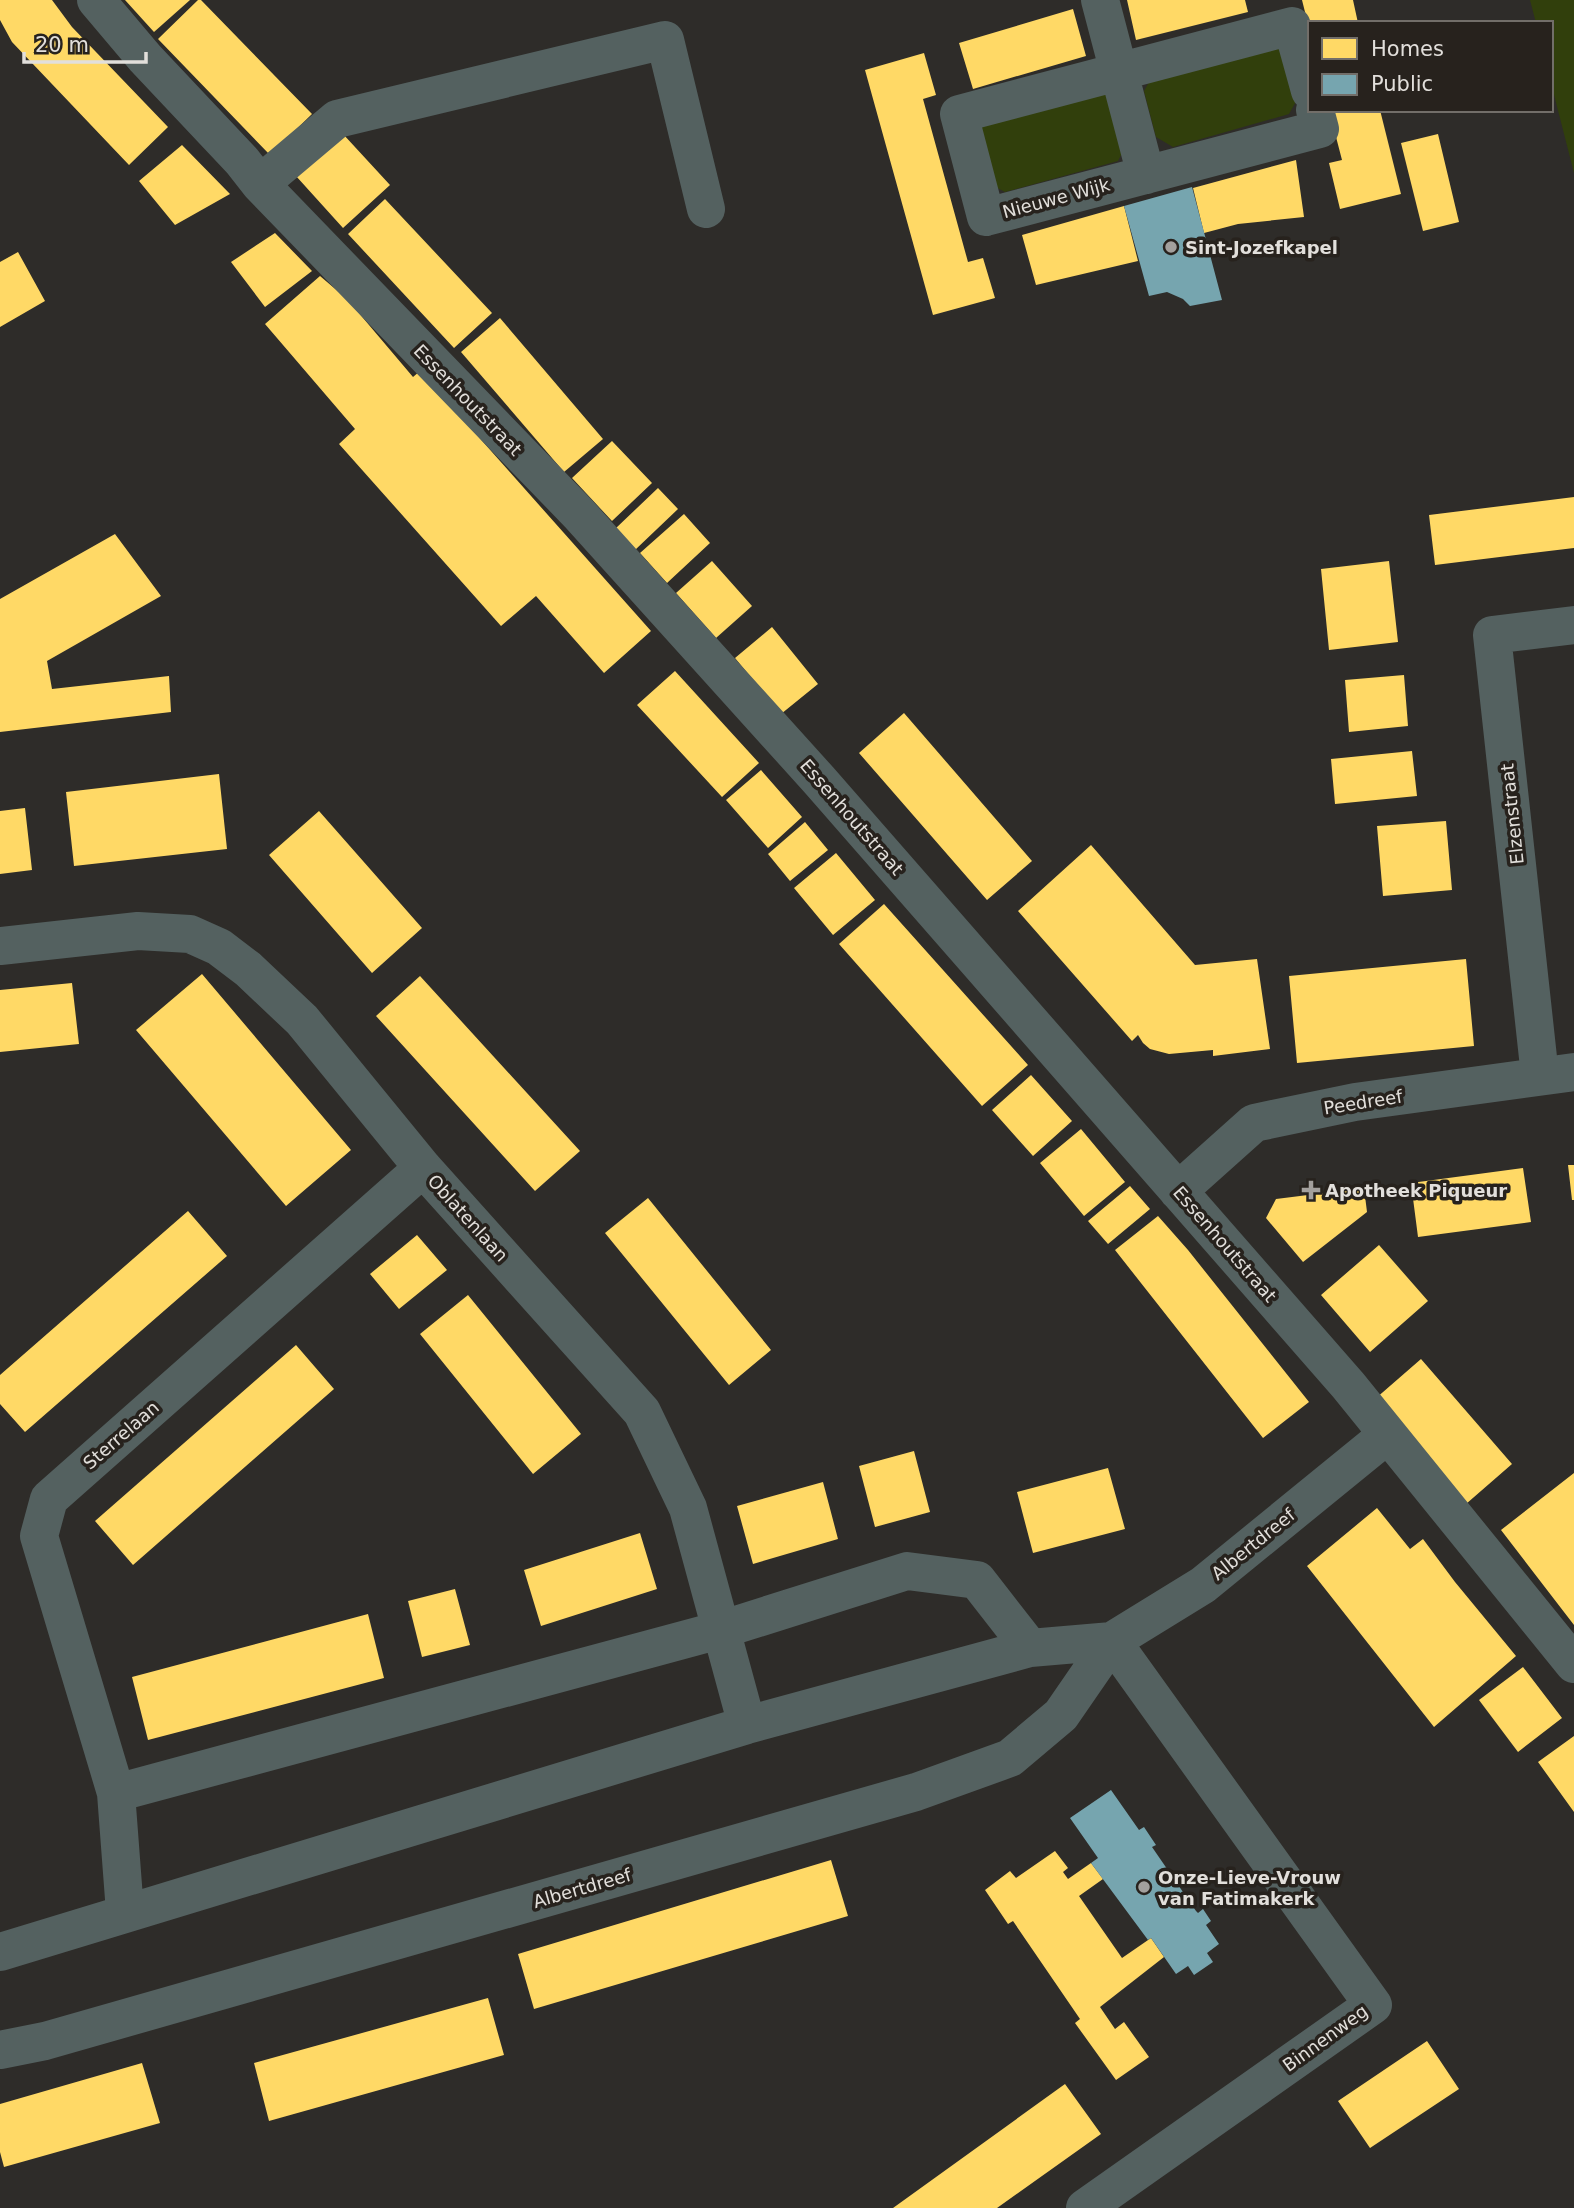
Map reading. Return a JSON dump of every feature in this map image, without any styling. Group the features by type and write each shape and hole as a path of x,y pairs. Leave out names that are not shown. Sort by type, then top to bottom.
{"street":[{"name":"Essenhoutstraat","path":"96,0 260,184 579,514 838,801 1348,1385 1574,1664"},
{"path":"1100,0 1146,175"},
{"name":"Nieuwe Wijk","path":"1308,84 1292,26 959,114 986,217 1320,129 1316,112"},
{"path":"260,184 337,119 665,40 706,209"},
{"name":"Elzenstraat","path":"1557,1074 1492,635 1574,625"},
{"name":"Oblatenlaan","path":"0,946 138,932 190,934 219,947 248,969 302,1020 423,1168 642,1412 688,1508 747,1725"},
{"name":"Peedreef","path":"1178,1191 1254,1123 1355,1102 1557,1074"},
{"name":"Sterrelaan","path":"116,1793 39,1536 49,1499 423,1168"},
{"name":"Albertdreef","path":"0,2050 45,2042 902,1796 1010,1758 1060,1715 1112,1641 1203,1585 1387,1435"},
{"path":"125,1912 116,1793 720,1630 907,1571 977,1580 1030,1648"},
{"name":"Albertdreef","path":"0,1952 747,1725 1030,1648 1112,1641"},
{"name":"Binnenweg","path":"1085,2208 1373,2005 1112,1641"}],"green space":[{"path":"1530,0 1574,0 1574,173 1553,91 1553,21 1535,21"},
{"path":"1270,43 1285,52 1298,98 1289,114 1173,147 1156,137 1144,91 1153,75"},
{"path":"1098,90 1113,98 1126,145 1118,161 1005,192 988,183 976,137 985,121"}],"building: Homes":[{"path":"0,0 52,0 72,27 168,127 129,165 12,42 0,20"},
{"path":"125,0 190,0 154,32"},
{"path":"201,0 312,114 270,155 158,39"},
{"path":"1127,0 1245,0 1248,12 1136,40"},
{"path":"1302,0 1353,0 1358,21 1308,21 1308,24"},
{"path":"1073,9 1086,56 973,89 959,43"},
{"path":"924,53 936,95 923,99 968,262 983,258 995,298 933,315 865,70"},
{"path":"1330,112 1380,112 1401,194 1340,209 1329,163 1342,160"},
{"path":"343,134 390,185 343,228 296,176"},
{"path":"1438,134 1459,222 1423,231 1401,143"},
{"path":"182,145 230,194 175,225 139,181"},
{"path":"1296,160 1304,217 1238,224 1204,233 1193,188"},
{"path":"385,199 492,313 454,348 348,234"},
{"path":"1124,206 1138,261 1036,285 1022,235"},
{"path":"275,233 312,271 265,307 231,262"},
{"path":"18,252 45,301 0,327 0,262"},
{"path":"320,276 347,299 413,377 420,371 651,631 604,673 536,596 501,626 339,444 355,429 265,324"},
{"path":"500,318 603,439 564,472 461,352"},
{"path":"612,441 652,483 612,521 572,478"},
{"path":"658,488 678,509 635,550 615,529"},
{"path":"1574,497 1574,548 1435,565 1429,515"},
{"path":"684,514 710,543 667,583 640,553"},
{"path":"115,534 161,596 47,661 52,689 169,676 171,712 0,732 0,599"},
{"path":"712,561 752,606 716,638 676,593"},
{"path":"1389,561 1398,642 1329,650 1321,569"},
{"path":"772,627 818,684 781,714 735,658"},
{"path":"675,671 759,763 722,797 637,705"},
{"path":"1404,675 1408,726 1349,732 1345,680"},
{"path":"904,713 1032,861 987,900 859,753"},
{"path":"1412,751 1417,796 1335,804 1331,759"},
{"path":"761,770 802,817 768,848 726,800"},
{"path":"219,774 227,849 74,866 66,792"},
{"path":"25,808 32,870 0,874 0,811"},
{"path":"319,811 422,928 372,973 269,855"},
{"path":"1446,821 1452,890 1383,896 1377,826"},
{"path":"805,822 828,850 790,881 768,854"},
{"path":"1091,845 1195,965 1257,959 1270,1049 1213,1056 1213,1050 1169,1054 1150,1049 1138,1035 1132,1041 1018,911"},
{"path":"836,853 875,900 833,935 794,888"},
{"path":"884,904 1028,1065 982,1106 839,944"},
{"path":"1466,959 1474,1046 1297,1063 1289,976"},
{"path":"202,974 351,1150 286,1206 136,1030"},
{"path":"420,976 580,1151 535,1191 376,1016"},
{"path":"72,983 79,1044 0,1052 0,990"},
{"path":"1031,1075 1072,1121 1033,1156 992,1110"},
{"path":"1081,1129 1125,1182 1084,1216 1040,1163"},
{"path":"1568,1165 1574,1165 1574,1200 1572,1200"},
{"path":"1523,1168 1531,1222 1418,1237 1411,1183"},
{"path":"1130,1186 1150,1209 1108,1244 1088,1221"},
{"path":"1364,1188 1367,1212 1303,1262 1266,1218 1276,1199"},
{"path":"648,1198 771,1350 729,1385 605,1233"},
{"path":"188,1211 227,1256 25,1432 0,1404 0,1375"},
{"path":"1158,1216 1309,1402 1263,1438 1115,1250"},
{"path":"417,1235 447,1270 399,1309 370,1274"},
{"path":"1379,1245 1428,1301 1370,1352 1321,1295"},
{"path":"468,1295 581,1434 533,1474 420,1334"},
{"path":"296,1345 334,1389 133,1565 95,1521"},
{"path":"1421,1359 1512,1464 1466,1504 1375,1399"},
{"path":"914,1451 930,1512 875,1527 859,1466"},
{"path":"1108,1468 1125,1529 1033,1553 1017,1492"},
{"path":"1574,1473 1574,1625 1501,1530"},
{"path":"823,1482 838,1539 753,1564 737,1506"},
{"path":"1377,1508 1410,1549 1423,1539 1516,1656 1434,1727 1307,1566"},
{"path":"640,1533 657,1589 541,1626 524,1570"},
{"path":"455,1589 470,1645 422,1657 408,1601"},
{"path":"368,1614 384,1678 148,1740 132,1677"},
{"path":"1523,1667 1562,1718 1518,1752 1479,1700"},
{"path":"1574,1736 1574,1812 1538,1762"},
{"path":"1055,1851 1068,1868 1063,1872 1068,1879 1091,1863 1103,1879 1079,1896 1122,1958 1151,1938 1164,1957 1100,2007 1115,2029 1124,2022 1149,2057 1116,2080 1075,2023 1080,2019 1013,1921 1008,1924 985,1890 1010,1871 1016,1878"},
{"path":"831,1860 848,1916 534,2009 518,1954"},
{"path":"488,1998 504,2055 269,2121 254,2063"},
{"path":"1427,2041 1459,2089 1370,2148 1338,2101"},
{"path":"142,2063 160,2123 4,2167 0,2152 0,2104"},
{"path":"1065,2084 1101,2134 997,2208 893,2208"}],"building: Public":[{"name":"Sint-Jozefkapel","path":"1192,187 1222,300 1190,306 1183,299 1167,292 1149,296 1124,206"},
{"name":"Onze-Lieve-Vrouw van Fatimakerk","path":"1111,1790 1139,1830 1144,1827 1156,1845 1152,1847 1196,1911 1198,1913 1203,1909 1211,1921 1206,1925 1219,1944 1207,1953 1213,1962 1194,1975 1188,1966 1176,1974 1151,1938 1148,1940 1091,1863 1098,1858 1070,1818"}],"place":[{"name":"Sint-Jozefkapel","path":"1171,247"},
{"name":"Apotheek Piqueur","path":"1311,1190"},
{"name":"Onze-Lieve-Vrouw van Fatimakerk","path":"1144,1887"}]}
